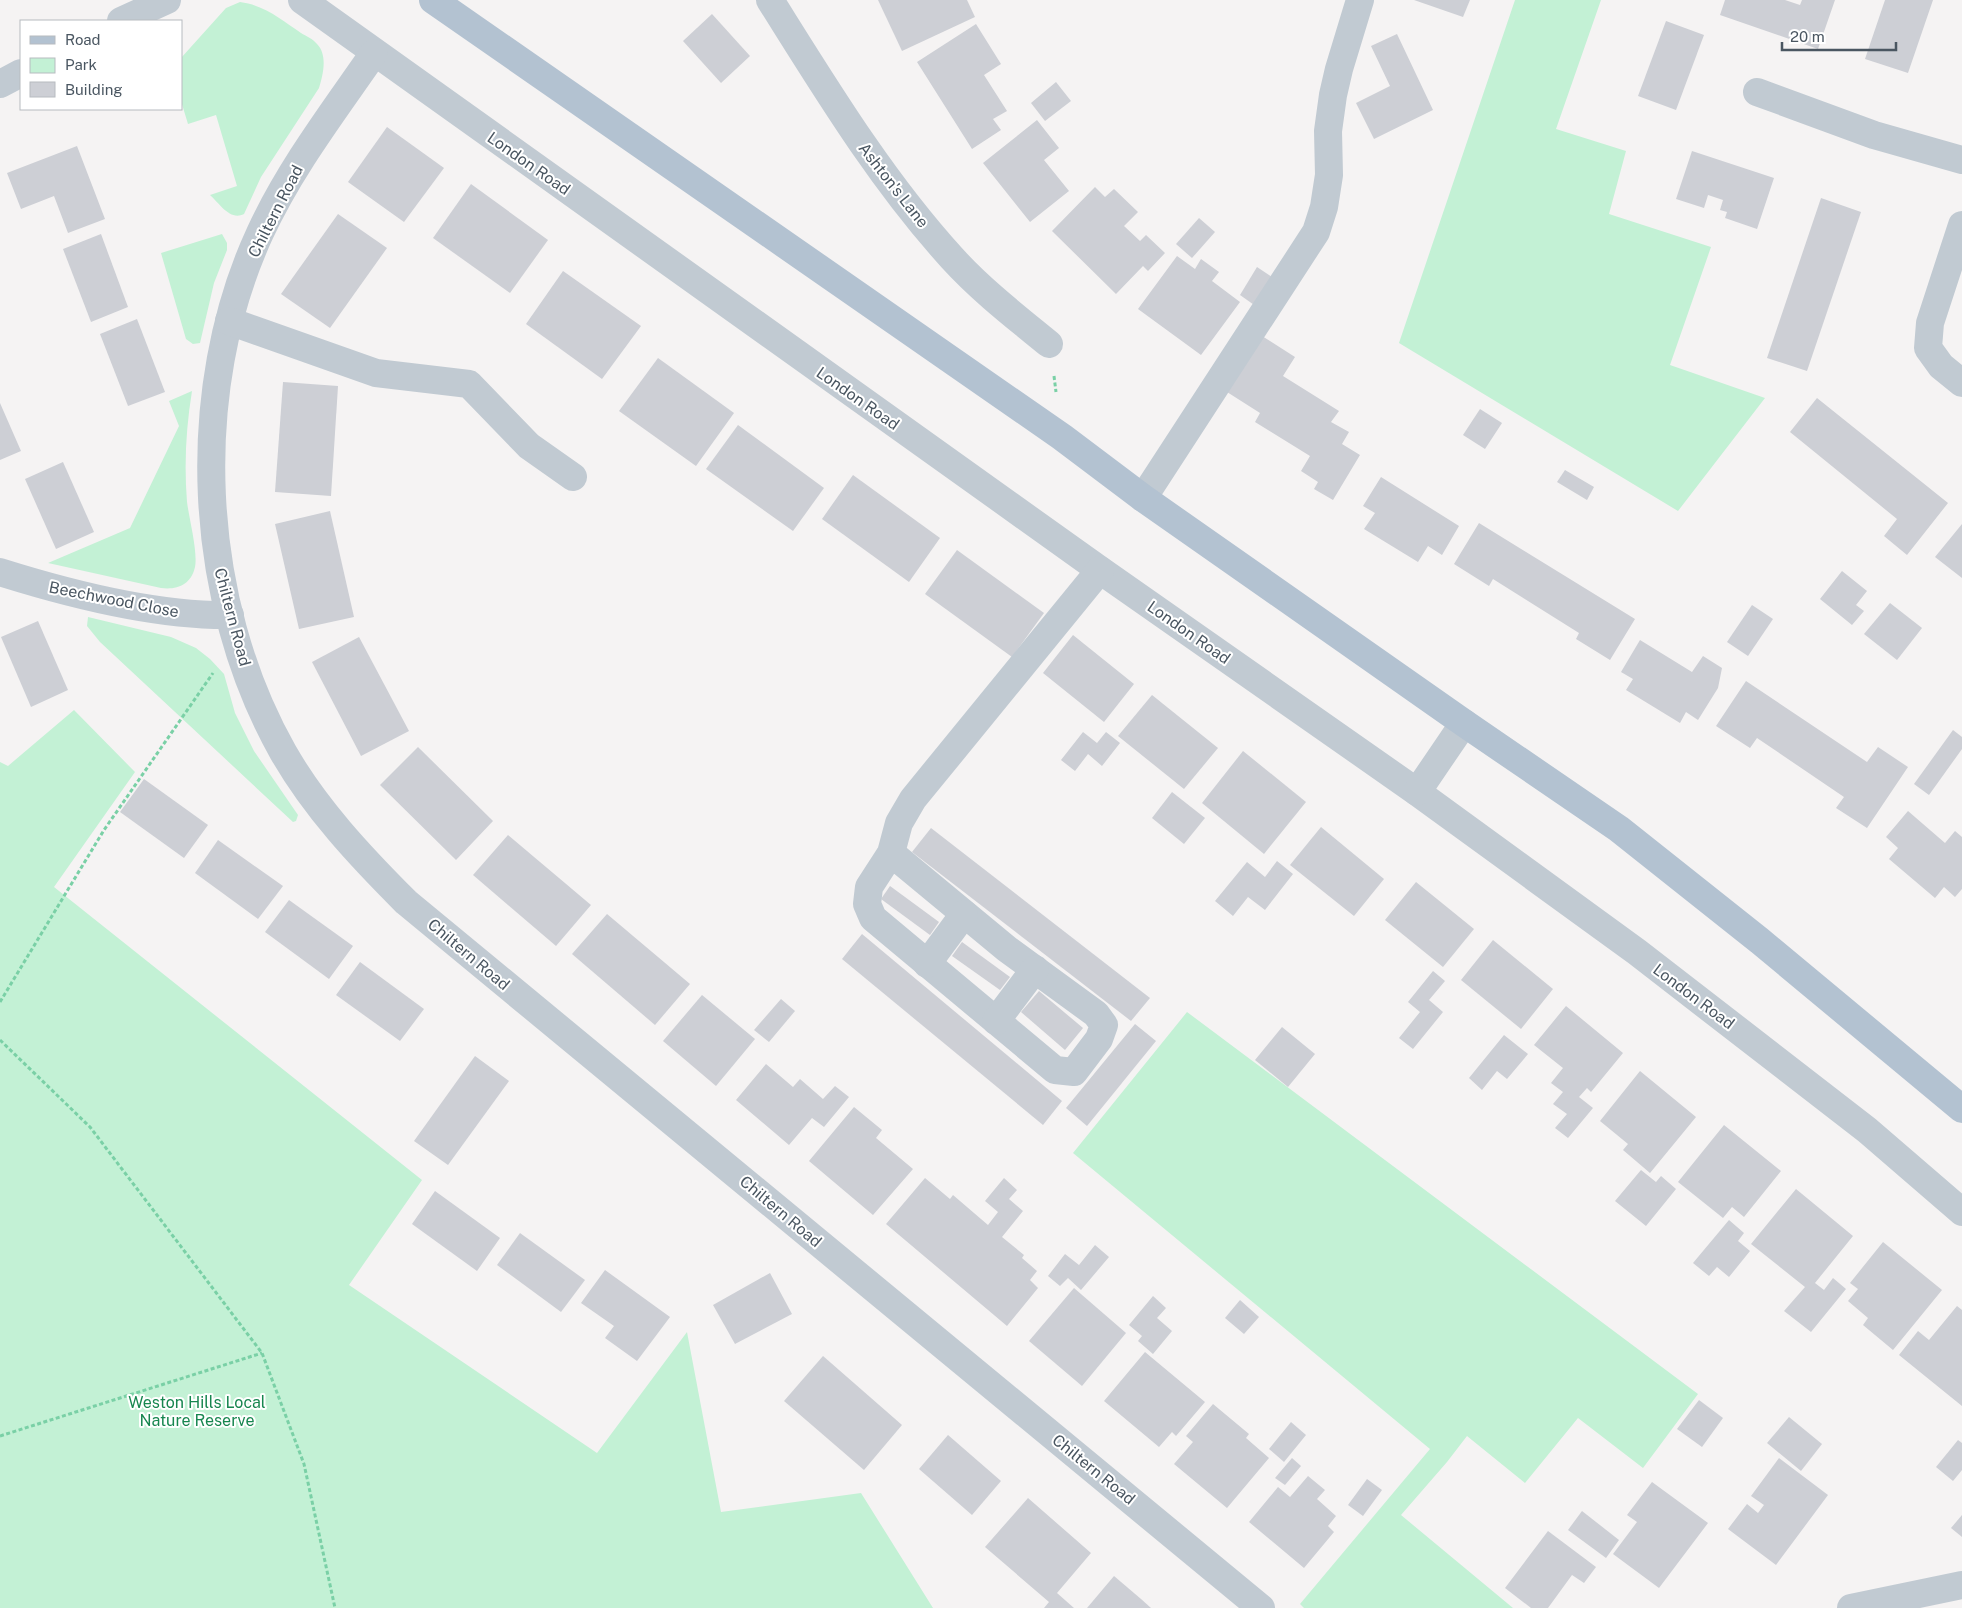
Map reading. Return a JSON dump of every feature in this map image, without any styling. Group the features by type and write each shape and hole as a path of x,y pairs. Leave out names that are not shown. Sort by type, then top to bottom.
{"main road":[{"path":"433,0 1062,437 1143,498 1619,829 1760,941 1962,1109"}],"street":[{"path":"123,20 167,0"},
{"name":"London Road","path":"302,0 1100,570 1417,792 1637,952 1867,1130 1962,1212"},
{"name":"Ashton's Lane","path":"770,0 863,146 914,212 959,265 998,303 1049,344"},
{"path":"1143,498 1316,232 1324,207 1329,175 1328,131 1333,95 1360,0"},
{"name":"Chiltern Road","path":"374,52 299,162 275,203 259,236 229,321 216,387 211,483 218,567 233,628 255,694 283,752 317,803 359,855 406,902 1261,1608"},
{"path":"0,84 20,74"},
{"path":"1757,92 1874,135 1962,160"},
{"path":"1962,225 1930,323 1928,348 1941,366 1962,383"},
{"path":"229,321 376,373 469,384 529,446 572,477"},
{"path":"891,853 964,914 1096,1014 1104,1025 1099,1039 1074,1072 1055,1070 873,918 867,904 869,887 891,853 899,823 913,799 1100,570"},
{"name":"Beechwood Close","path":"0,572 100,599 199,616 233,628"},
{"path":"1417,792 1464,723"},
{"path":"927,964 964,914"},
{"path":"996,1021 1035,969"},
{"path":"1851,1608 1962,1585"}],"path":[{"path":"0,1002 104,830 233,628"},
{"path":"0,1040 90,1127 262,1353 304,1464 336,1608"},
{"path":"0,1436 262,1353"}],"green space":[{"path":"1515,0 1601,0 1556,129 1626,151 1609,214 1711,247 1670,365 1765,398 1678,511 1399,343"},
{"path":"240,2 265,10 314,41 323,54 324,59 319,88 261,177 244,214 239,216 230,213 210,195 237,186 216,115 188,124 182,104 182,57 226,8"},
{"path":"222,234 227,243 227,250 214,283 200,343 193,344 186,339 161,253"},
{"path":"192,391 187,432 186,488 196,561 193,573 187,582 178,587 161,588 48,563 130,528 179,426 169,401"},
{"path":"88,617 171,637 196,648 210,659 224,674 235,713 254,751 298,815 296,821 293,822 100,642 87,626"},
{"name":"Weston Hills Local Nature Reserve","path":"74,710 135,772 54,887 422,1180 349,1285 597,1453 687,1332 721,1512 861,1493 933,1608 0,1608 0,762 8,766"},
{"path":"1187,1012 1698,1394 1643,1468 1578,1418 1525,1483 1467,1436 1401,1515 1513,1608 1304,1608 1300,1604 1430,1449 1073,1153"}],"building":[{"path":"878,0 967,0 975,17 902,51"},
{"path":"1414,0 1470,0 1463,17"},
{"path":"1725,0 1785,0 1800,5 1802,0 1835,0 1818,49 1720,15"},
{"path":"1885,0 1933,0 1908,73 1865,59"},
{"path":"712,14 750,56 721,83 683,41"},
{"path":"1666,21 1704,35 1676,110 1638,96"},
{"path":"976,24 1001,64 984,75 1007,111 993,119 1001,130 972,149 917,62"},
{"path":"1397,34 1433,110 1374,139 1356,103 1390,86 1371,46"},
{"path":"1056,82 1071,101 1045,121 1031,103"},
{"path":"1037,120 1059,148 1044,160 1069,191 1030,222 983,163"},
{"path":"387,127 444,168 404,222 348,182"},
{"path":"77,146 105,219 68,233 54,196 21,209 7,173"},
{"path":"1692,151 1774,178 1757,229 1725,218 1727,212 1720,210 1723,200 1708,195 1704,208 1676,199"},
{"path":"471,184 548,240 510,293 433,238"},
{"path":"1095,187 1105,197 1114,189 1138,212 1124,226 1140,241 1146,235 1165,253 1148,271 1143,266 1116,294 1052,231"},
{"path":"1821,198 1861,212 1807,371 1767,358"},
{"path":"338,214 387,248 330,328 281,294"},
{"path":"1199,218 1215,232 1192,258 1176,244"},
{"path":"101,234 128,307 91,322 63,249"},
{"path":"1177,256 1195,269 1201,259 1219,272 1212,281 1240,302 1201,355 1138,309"},
{"path":"1257,267 1275,279 1257,307 1240,295"},
{"path":"563,271 641,326 602,379 526,324"},
{"path":"137,319 165,392 128,406 100,334"},
{"path":"1262,336 1295,357 1283,376 1339,411 1331,422 1349,432 1342,444 1360,455 1333,500 1314,489 1318,482 1301,471 1310,456 1255,422 1260,413 1227,392"},
{"path":"658,358 734,413 696,466 619,411"},
{"path":"283,382 338,386 331,496 275,492"},
{"path":"1817,398 1948,503 1907,555 1884,536 1897,519 1790,432"},
{"path":"0,403 21,451 0,460"},
{"path":"1480,409 1502,423 1485,449 1463,435"},
{"path":"738,425 824,488 793,531 706,469"},
{"path":"63,462 94,532 56,549 25,479"},
{"path":"1565,470 1594,487 1587,500 1557,482"},
{"path":"853,475 940,538 909,582 822,519"},
{"path":"1381,477 1459,526 1442,555 1428,546 1418,562 1364,529 1375,513 1363,506"},
{"path":"330,511 354,617 299,629 275,524"},
{"path":"1479,523 1635,619 1610,660 1576,639 1579,633 1493,579 1489,586 1454,564"},
{"path":"1962,524 1962,578 1935,557"},
{"path":"957,550 1044,613 1012,657 925,594"},
{"path":"1842,571 1867,591 1856,605 1864,611 1852,625 1820,599"},
{"path":"1890,603 1922,628 1897,660 1864,634"},
{"path":"1752,605 1773,619 1748,656 1727,642"},
{"path":"38,621 68,690 31,707 1,637"},
{"path":"1073,635 1134,684 1104,722 1043,673"},
{"path":"359,637 409,731 361,756 312,662"},
{"path":"1640,640 1692,672 1703,656 1722,668 1718,688 1698,720 1686,712 1680,723 1626,690 1633,679 1621,672"},
{"path":"1746,681 1867,762 1878,747 1908,767 1867,828 1836,808 1844,797 1757,738 1750,748 1716,726"},
{"path":"1152,695 1218,748 1184,789 1118,736"},
{"path":"1953,730 1962,737 1962,749 1929,795 1914,784"},
{"path":"1083,732 1097,743 1106,732 1120,743 1102,766 1088,754 1075,771 1061,760"},
{"path":"418,747 493,821 456,860 380,785"},
{"path":"1243,751 1306,802 1264,854 1202,803"},
{"path":"144,779 208,825 184,858 120,812"},
{"path":"1172,792 1205,818 1184,844 1152,818"},
{"path":"1908,811 1945,843 1955,831 1962,837 1962,889 1955,897 1944,887 1935,898 1889,859 1898,848 1886,837"},
{"path":"1321,827 1384,879 1354,916 1290,865"},
{"path":"931,828 1150,998 1131,1021 912,852"},
{"path":"508,835 591,905 556,946 473,875"},
{"path":"218,840 283,886 258,919 195,873"},
{"path":"1277,861 1293,874 1265,910 1248,897 1233,916 1215,901 1247,862 1265,877"},
{"path":"1416,882 1474,929 1443,967 1385,920"},
{"path":"890,886 939,922 930,935 881,899"},
{"path":"289,900 353,946 329,979 265,932"},
{"path":"607,914 690,984 655,1025 572,954"},
{"path":"862,934 1062,1101 1043,1125 842,959"},
{"path":"1493,940 1553,989 1521,1029 1461,980"},
{"path":"962,942 1010,977 1000,990 952,956"},
{"path":"360,962 424,1009 400,1041 336,995"},
{"path":"1433,971 1445,981 1429,1000 1443,1012 1413,1049 1399,1038 1420,1012 1408,1002"},
{"path":"1039,991 1083,1028 1065,1050 1021,1012"},
{"path":"702,995 755,1039 716,1086 663,1041"},
{"path":"781,999 795,1011 769,1042 754,1030"},
{"path":"1566,1006 1623,1053 1591,1092 1587,1088 1579,1097 1593,1108 1568,1138 1555,1128 1567,1114 1553,1104 1563,1092 1551,1083 1563,1068 1534,1045"},
{"path":"1135,1024 1156,1041 1087,1126 1066,1108"},
{"path":"1282,1027 1315,1054 1288,1087 1255,1060"},
{"path":"1504,1035 1528,1054 1507,1079 1497,1071 1482,1090 1469,1078"},
{"path":"475,1056 509,1081 448,1165 414,1141"},
{"path":"766,1064 793,1087 800,1079 823,1099 835,1086 849,1097 824,1127 812,1118 789,1145 736,1100"},
{"path":"1640,1071 1696,1117 1650,1173 1623,1150 1628,1144 1600,1121"},
{"path":"854,1107 882,1130 876,1138 913,1169 873,1215 809,1161"},
{"path":"1724,1125 1781,1171 1744,1217 1732,1207 1723,1218 1678,1182"},
{"path":"1641,1170 1656,1182 1661,1176 1676,1189 1646,1226 1615,1201"},
{"path":"925,1178 950,1199 953,1195 988,1225 998,1212 985,1201 1004,1178 1017,1190 1009,1199 1023,1211 1002,1237 1024,1255 1022,1258 1037,1271 1030,1280 1038,1288 1007,1326 886,1224"},
{"path":"1796,1189 1853,1236 1815,1283 1824,1290 1833,1278 1846,1289 1811,1332 1784,1311 1805,1287 1751,1244"},
{"path":"435,1191 500,1238 477,1271 412,1224"},
{"path":"1729,1220 1744,1233 1738,1241 1750,1251 1729,1277 1717,1267 1709,1276 1693,1263"},
{"path":"520,1233 585,1280 561,1312 497,1265"},
{"path":"1883,1242 1942,1290 1893,1350 1863,1325 1868,1318 1848,1301 1858,1289 1850,1283"},
{"path":"1095,1245 1109,1257 1081,1290 1068,1278 1060,1286 1048,1276 1065,1254 1079,1265"},
{"path":"605,1270 670,1317 637,1361 605,1338 614,1326 581,1303"},
{"path":"770,1273 792,1314 735,1344 713,1305"},
{"path":"1074,1288 1126,1333 1082,1386 1029,1341"},
{"path":"1153,1296 1166,1308 1157,1318 1172,1331 1153,1354 1138,1341 1142,1336 1129,1325"},
{"path":"1240,1300 1259,1317 1244,1334 1225,1318"},
{"path":"1957,1306 1962,1310 1962,1406 1899,1355 1918,1331 1929,1340"},
{"path":"1145,1352 1205,1402 1176,1436 1172,1432 1159,1447 1104,1401"},
{"path":"823,1356 902,1425 864,1470 784,1401"},
{"path":"1699,1400 1723,1418 1702,1447 1677,1429"},
{"path":"1213,1404 1249,1434 1246,1438 1269,1458 1227,1508 1174,1464 1193,1442 1186,1436"},
{"path":"1789,1417 1822,1444 1801,1471 1767,1443"},
{"path":"1291,1422 1306,1435 1284,1462 1269,1449"},
{"path":"948,1435 1001,1481 972,1515 919,1469"},
{"path":"1958,1440 1962,1443 1962,1470 1953,1481 1936,1467"},
{"path":"1292,1458 1301,1466 1285,1485 1275,1478"},
{"path":"1779,1458 1828,1495 1776,1565 1728,1529 1747,1504 1758,1513 1764,1505 1751,1496"},
{"path":"1308,1476 1325,1490 1317,1499 1336,1516 1328,1526 1334,1532 1304,1568 1249,1522 1278,1487 1290,1497"},
{"path":"1367,1479 1382,1490 1363,1516 1348,1505"},
{"path":"1652,1482 1708,1523 1659,1588 1613,1554 1637,1522 1627,1515"},
{"path":"1028,1498 1091,1553 1057,1593 1074,1608 1044,1608 1049,1602 985,1547"},
{"path":"1582,1511 1619,1540 1606,1558 1568,1530"},
{"path":"1962,1515 1962,1537 1951,1528"},
{"path":"1548,1531 1596,1567 1584,1583 1572,1575 1548,1608 1531,1608 1505,1588"},
{"path":"1114,1576 1141,1599 1151,1608 1087,1608"}]}
